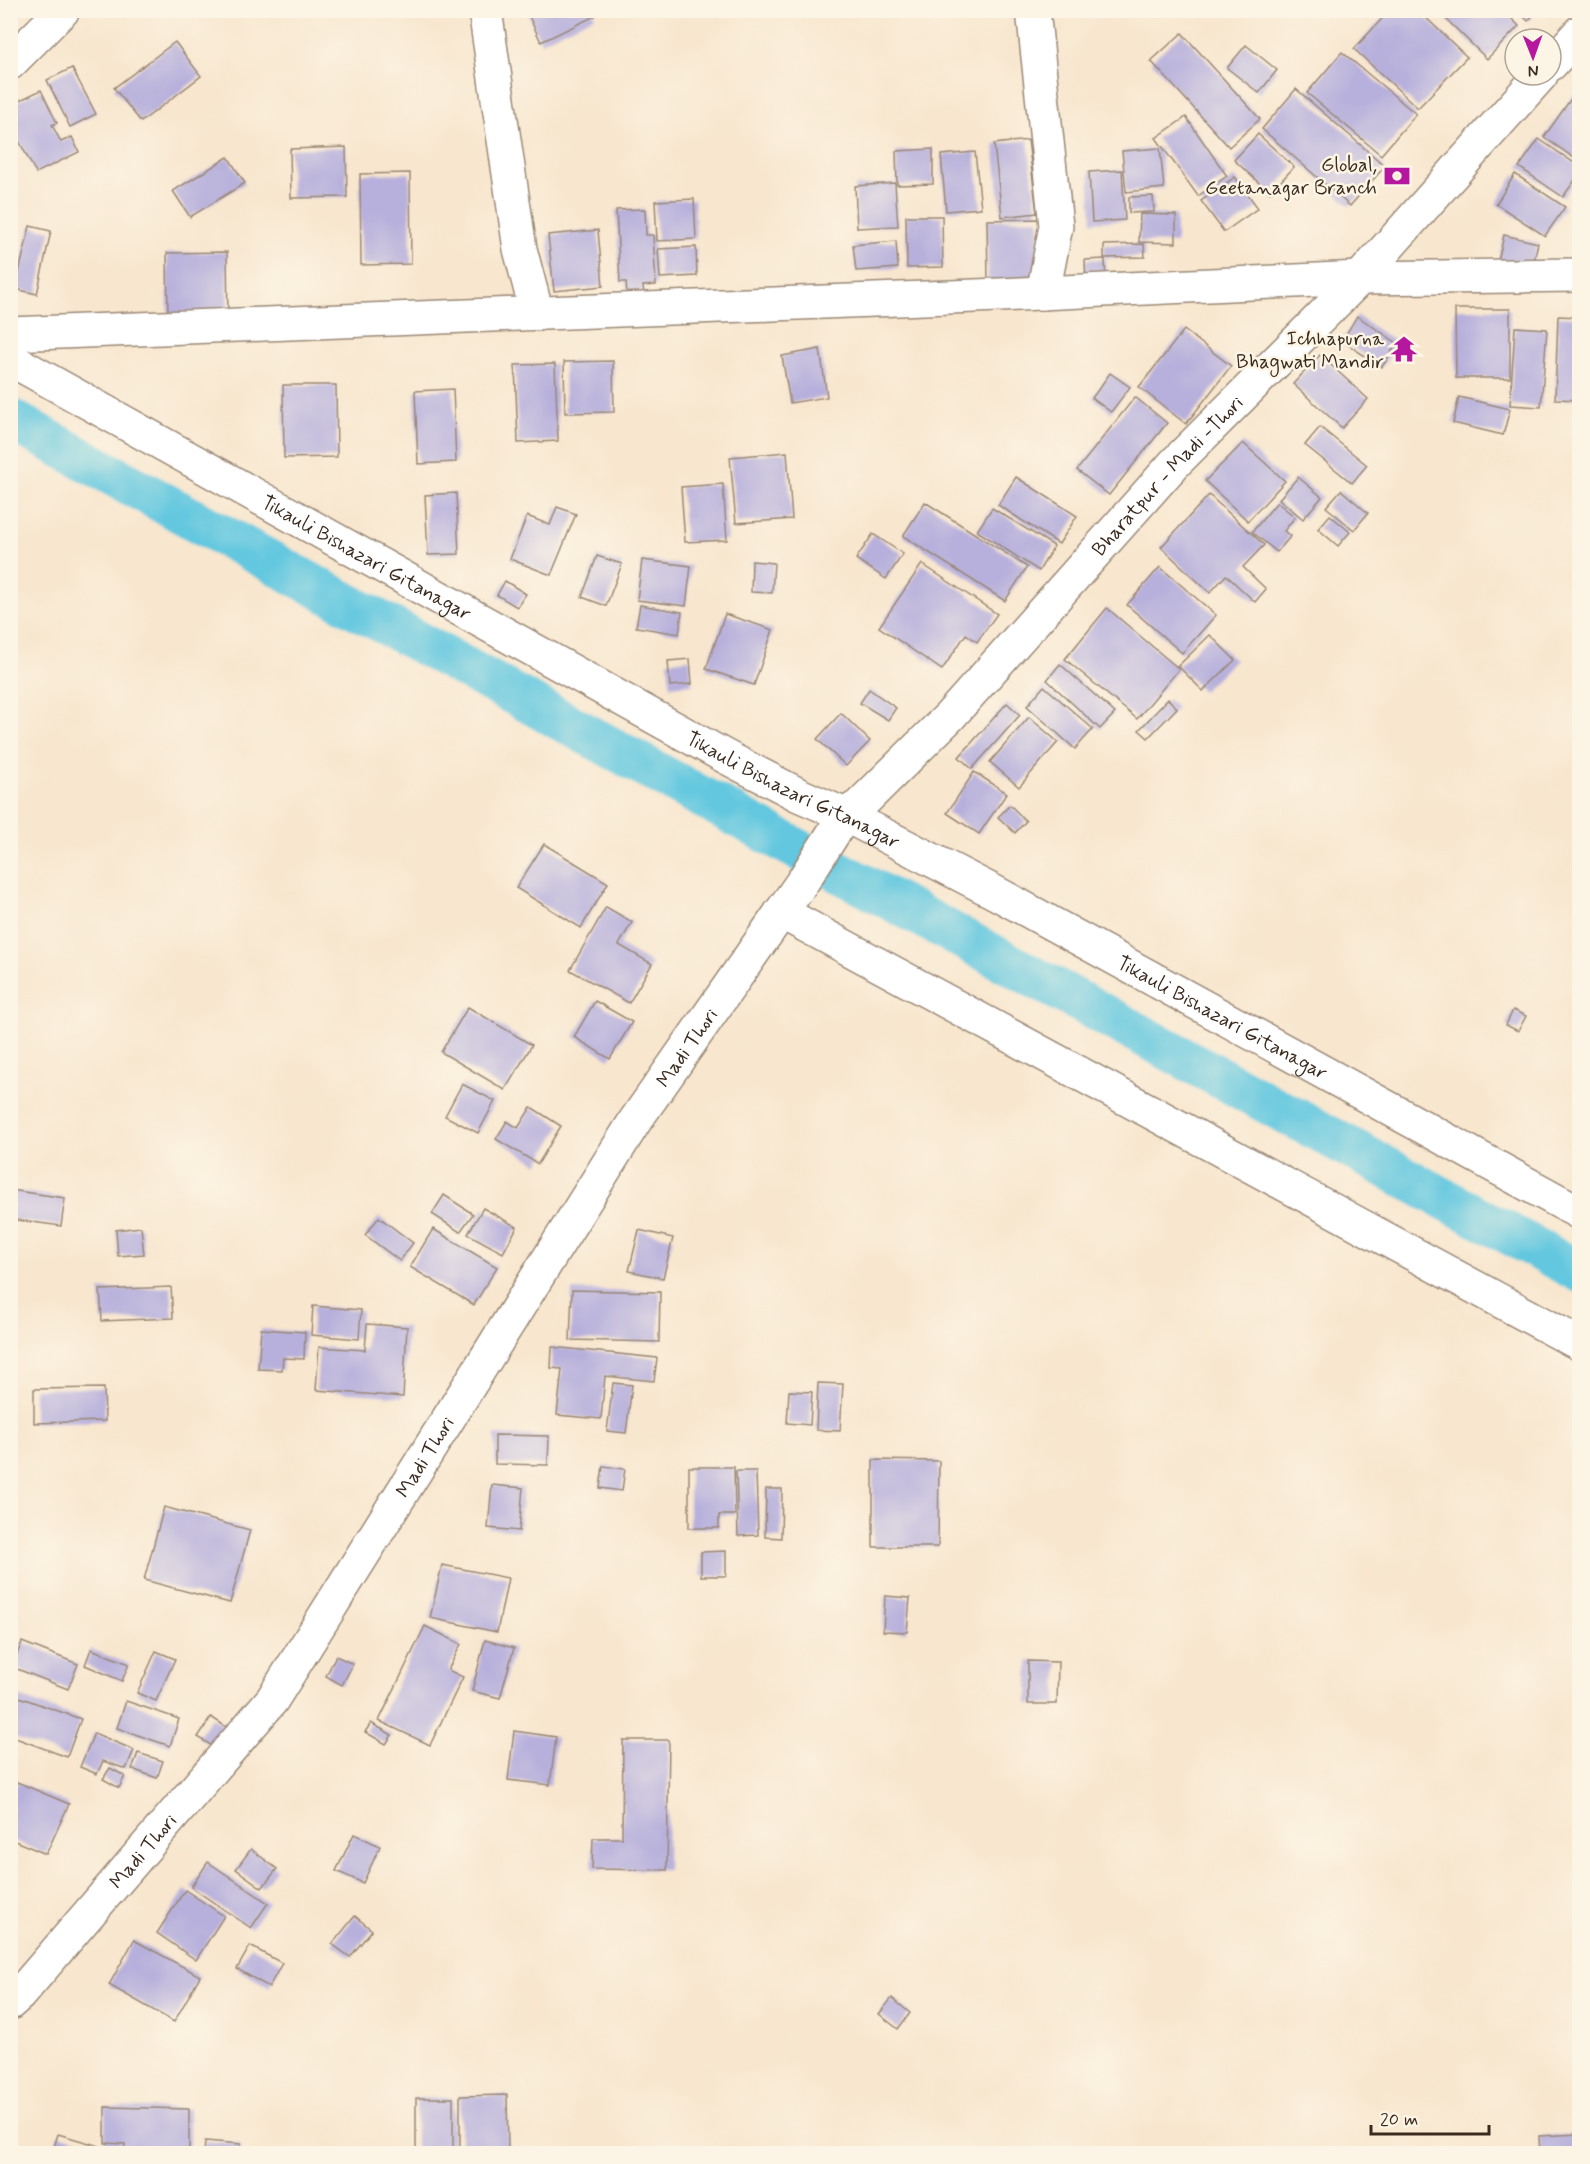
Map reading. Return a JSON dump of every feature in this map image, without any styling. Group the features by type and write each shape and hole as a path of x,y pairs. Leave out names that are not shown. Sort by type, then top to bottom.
{"street":[{"path":"10,63 63,10"},
{"path":"485,10 520,249 537,314"},
{"path":"1033,10 1056,226 1043,293"},
{"path":"1563,51 1580,32"},
{"name":"Bharatpur - Madi -Thori","path":"803,881 843,818 859,806 950,716 1174,464 1360,278 1530,87"},
{"path":"10,334 537,314 1360,278 1580,275"},
{"name":"Tikauli Bishazari Gitanagar","path":"10,359 726,757 843,818 996,893 1580,1213"},
{"name":"Madi Thori","path":"10,2003 272,1700 635,1122 803,881"},
{"path":"781,912 1580,1344"}],"building":[{"path":"526,10 592,10 595,16 541,42"},
{"path":"1390,10 1418,10 1467,57 1418,108 1354,49"},
{"path":"1453,10 1503,10 1519,26 1503,27 1503,42 1487,59 1445,18"},
{"path":"1517,10 1538,10 1528,21"},
{"path":"1182,33 1260,119 1229,147 1151,61"},
{"path":"175,42 201,76 141,122 114,88"},
{"path":"1246,45 1277,70 1259,93 1227,68"},
{"path":"1342,52 1416,114 1381,155 1307,93"},
{"path":"72,68 96,114 70,127 47,80"},
{"path":"1296,89 1385,166 1350,206 1262,129"},
{"path":"41,90 57,123 52,125 61,142 72,137 79,152 36,173 10,124 10,105"},
{"path":"1575,93 1580,96 1580,162 1544,137"},
{"path":"1186,117 1227,176 1198,196 1156,138"},
{"path":"1258,134 1294,167 1270,193 1234,160"},
{"path":"1539,139 1580,167 1580,173 1563,197 1519,167"},
{"path":"1028,140 1037,213 1002,217 994,144"},
{"path":"346,147 347,197 291,198 290,149"},
{"path":"1160,148 1164,188 1126,192 1122,151"},
{"path":"933,149 933,184 897,185 896,151"},
{"path":"975,152 981,208 946,211 941,155"},
{"path":"228,157 245,183 190,217 173,191"},
{"path":"1122,170 1125,220 1092,222 1089,172"},
{"path":"410,173 411,264 361,265 360,174"},
{"path":"1515,174 1565,207 1545,236 1496,204"},
{"path":"1235,177 1258,208 1224,232 1201,201"},
{"path":"895,183 898,226 857,228 855,186"},
{"path":"1153,196 1154,212 1129,213 1129,197"},
{"path":"694,199 696,239 657,241 655,201"},
{"path":"645,209 646,235 653,235 656,285 643,286 644,294 627,295 626,282 620,282 616,210"},
{"path":"1140,214 1176,215 1176,243 1139,242"},
{"path":"906,216 942,216 943,267 907,268"},
{"path":"1039,219 1040,281 988,282 987,220"},
{"path":"30,226 51,231 37,294 15,289"},
{"path":"598,230 603,286 554,291 548,235"},
{"path":"1504,235 1538,243 1532,269 1498,261"},
{"path":"896,241 898,268 856,271 853,245"},
{"path":"1144,244 1145,257 1104,258 1104,245"},
{"path":"696,247 697,276 660,278 658,249"},
{"path":"227,252 228,318 168,319 167,253"},
{"path":"1105,259 1106,284 1086,285 1085,260"},
{"path":"1455,309 1510,309 1510,378 1456,378"},
{"path":"1357,316 1397,343 1382,367 1342,341"},
{"path":"1558,316 1580,317 1580,400 1555,399"},
{"path":"1515,327 1547,329 1541,407 1510,405"},
{"path":"1184,330 1231,366 1186,424 1139,387"},
{"path":"820,349 827,397 790,403 782,356"},
{"path":"1320,355 1368,399 1342,428 1293,384"},
{"path":"613,361 614,412 565,413 564,362"},
{"path":"555,364 558,441 518,443 515,365"},
{"path":"1110,373 1130,387 1111,412 1092,398"},
{"path":"283,385 336,385 337,457 284,458"},
{"path":"453,389 456,462 418,464 415,391"},
{"path":"1135,397 1167,423 1109,495 1077,470"},
{"path":"1459,397 1510,409 1503,435 1453,423"},
{"path":"1320,427 1367,465 1352,483 1305,445"},
{"path":"1243,443 1285,481 1248,521 1205,481"},
{"path":"787,452 792,519 736,523 730,457"},
{"path":"1016,477 1077,516 1059,544 998,505"},
{"path":"1298,477 1322,497 1303,519 1279,499"},
{"path":"723,484 727,540 685,542 681,487"},
{"path":"1341,490 1368,513 1354,530 1326,507"},
{"path":"456,493 459,554 428,555 425,495"},
{"path":"1209,495 1264,545 1243,567 1266,589 1255,602 1226,575 1210,593 1161,547"},
{"path":"925,502 1027,567 1005,601 903,536"},
{"path":"1277,502 1295,517 1284,531 1291,536 1277,552 1252,532"},
{"path":"557,507 576,514 551,575 510,559 527,516 550,525"},
{"path":"992,508 1054,546 1039,571 977,531"},
{"path":"1330,515 1350,532 1338,546 1318,529"},
{"path":"873,534 903,554 886,579 856,559"},
{"path":"597,556 622,564 606,606 582,597"},
{"path":"642,560 691,566 686,606 637,600"},
{"path":"752,561 774,563 772,593 751,592"},
{"path":"922,564 997,614 977,642 966,634 942,670 879,627"},
{"path":"1160,567 1216,615 1182,653 1127,605"},
{"path":"505,581 526,594 517,607 497,595"},
{"path":"640,605 682,612 679,634 636,627"},
{"path":"1107,608 1179,669 1137,719 1065,659"},
{"path":"725,614 773,630 754,685 706,669"},
{"path":"1210,635 1235,660 1203,691 1178,666"},
{"path":"690,659 692,684 670,686 668,661"},
{"path":"1060,664 1115,713 1100,729 1047,680"},
{"path":"1044,686 1093,729 1075,749 1027,706"},
{"path":"869,689 896,708 888,720 860,703"},
{"path":"1168,699 1177,708 1148,738 1139,730"},
{"path":"1007,703 1020,715 972,769 959,757"},
{"path":"841,713 870,741 846,766 817,739"},
{"path":"1029,717 1058,742 1019,787 990,762"},
{"path":"974,772 1007,793 979,834 947,813"},
{"path":"1010,805 1026,821 1015,833 998,817"},
{"path":"544,844 608,883 581,928 516,888"},
{"path":"606,907 632,922 619,945 652,964 629,1003 570,970"},
{"path":"595,1001 632,1022 610,1059 574,1037"},
{"path":"468,1007 532,1045 505,1090 441,1052"},
{"path":"1513,1010 1526,1016 1518,1031 1506,1025"},
{"path":"462,1084 495,1101 478,1133 445,1116"},
{"path":"531,1107 561,1126 538,1164 496,1139 507,1121 518,1128"},
{"path":"10,1190 65,1198 61,1226 10,1219"},
{"path":"444,1195 473,1214 460,1232 432,1214"},
{"path":"483,1208 517,1227 503,1253 468,1234"},
{"path":"379,1217 413,1243 400,1261 365,1235"},
{"path":"141,1227 144,1254 118,1256 116,1230"},
{"path":"433,1229 497,1267 474,1305 410,1267"},
{"path":"639,1230 673,1238 663,1278 629,1271"},
{"path":"171,1287 173,1318 102,1321 100,1290"},
{"path":"572,1290 660,1292 659,1342 570,1340"},
{"path":"313,1306 361,1310 359,1339 311,1335"},
{"path":"367,1324 407,1327 403,1397 316,1390 319,1347 365,1350"},
{"path":"261,1329 305,1332 304,1359 283,1358 282,1370 258,1369"},
{"path":"552,1347 657,1358 654,1381 605,1376 601,1419 557,1415 562,1369 551,1368"},
{"path":"613,1383 632,1385 626,1433 607,1431"},
{"path":"818,1383 843,1384 840,1431 816,1430"},
{"path":"104,1388 105,1421 34,1423 34,1389"},
{"path":"789,1391 812,1392 810,1425 787,1423"},
{"path":"495,1435 549,1436 548,1465 495,1464"},
{"path":"873,1460 939,1461 938,1547 873,1547"},
{"path":"603,1466 625,1469 622,1491 600,1488"},
{"path":"689,1467 734,1467 735,1515 719,1515 719,1528 689,1528"},
{"path":"736,1471 756,1471 758,1535 738,1536"},
{"path":"492,1485 523,1488 519,1531 488,1528"},
{"path":"766,1489 782,1489 781,1538 765,1537"},
{"path":"164,1507 250,1530 230,1603 144,1580"},
{"path":"726,1551 726,1576 701,1576 701,1552"},
{"path":"442,1565 508,1578 497,1632 430,1618"},
{"path":"885,1596 910,1598 907,1632 883,1631"},
{"path":"425,1626 461,1644 448,1670 463,1677 430,1745 379,1721"},
{"path":"485,1640 514,1648 500,1698 472,1691"},
{"path":"22,1642 78,1664 68,1689 12,1667"},
{"path":"91,1649 129,1664 122,1681 85,1665"},
{"path":"156,1651 175,1659 156,1701 137,1693"},
{"path":"336,1656 353,1664 342,1685 326,1676"},
{"path":"1028,1661 1058,1662 1057,1704 1028,1704"},
{"path":"19,1697 81,1719 67,1757 10,1736 10,1721"},
{"path":"126,1701 179,1719 170,1746 117,1728"},
{"path":"211,1717 228,1728 215,1748 198,1737"},
{"path":"371,1723 392,1735 386,1744 365,1732"},
{"path":"514,1731 556,1737 550,1785 508,1780"},
{"path":"94,1733 134,1750 126,1769 103,1761 97,1774 80,1767"},
{"path":"623,1740 669,1740 667,1870 592,1869 593,1838 622,1838"},
{"path":"138,1753 163,1761 157,1778 132,1769"},
{"path":"110,1768 125,1776 119,1788 103,1779"},
{"path":"17,1782 69,1804 46,1854 10,1839 10,1796"},
{"path":"354,1834 380,1846 363,1883 336,1871"},
{"path":"251,1849 277,1869 262,1888 236,1869"},
{"path":"208,1862 268,1903 251,1928 191,1887"},
{"path":"185,1890 224,1916 196,1960 157,1933"},
{"path":"355,1916 372,1930 350,1957 332,1944"},
{"path":"134,1940 200,1976 174,2022 109,1985"},
{"path":"250,1946 282,1963 269,1987 237,1969"},
{"path":"892,1998 910,2013 898,2029 879,2014"},
{"path":"507,2095 508,2154 460,2154 460,2096"},
{"path":"416,2098 453,2098 453,2154 416,2154"},
{"path":"105,2107 189,2109 189,2154 124,2154 125,2144 105,2143"},
{"path":"58,2134 124,2153 124,2154 52,2154"},
{"path":"1580,2134 1580,2154 1540,2154 1539,2136"},
{"path":"205,2141 241,2144 240,2154 204,2154"}],"waterway":[{"path":"10,419 773,836 1580,1272"}],"place":[{"name":"Global, Geetanagar Branch","path":"1397,176"},
{"name":"Ichhapurna Bhagwati Mandir","path":"1404,349"}]}
